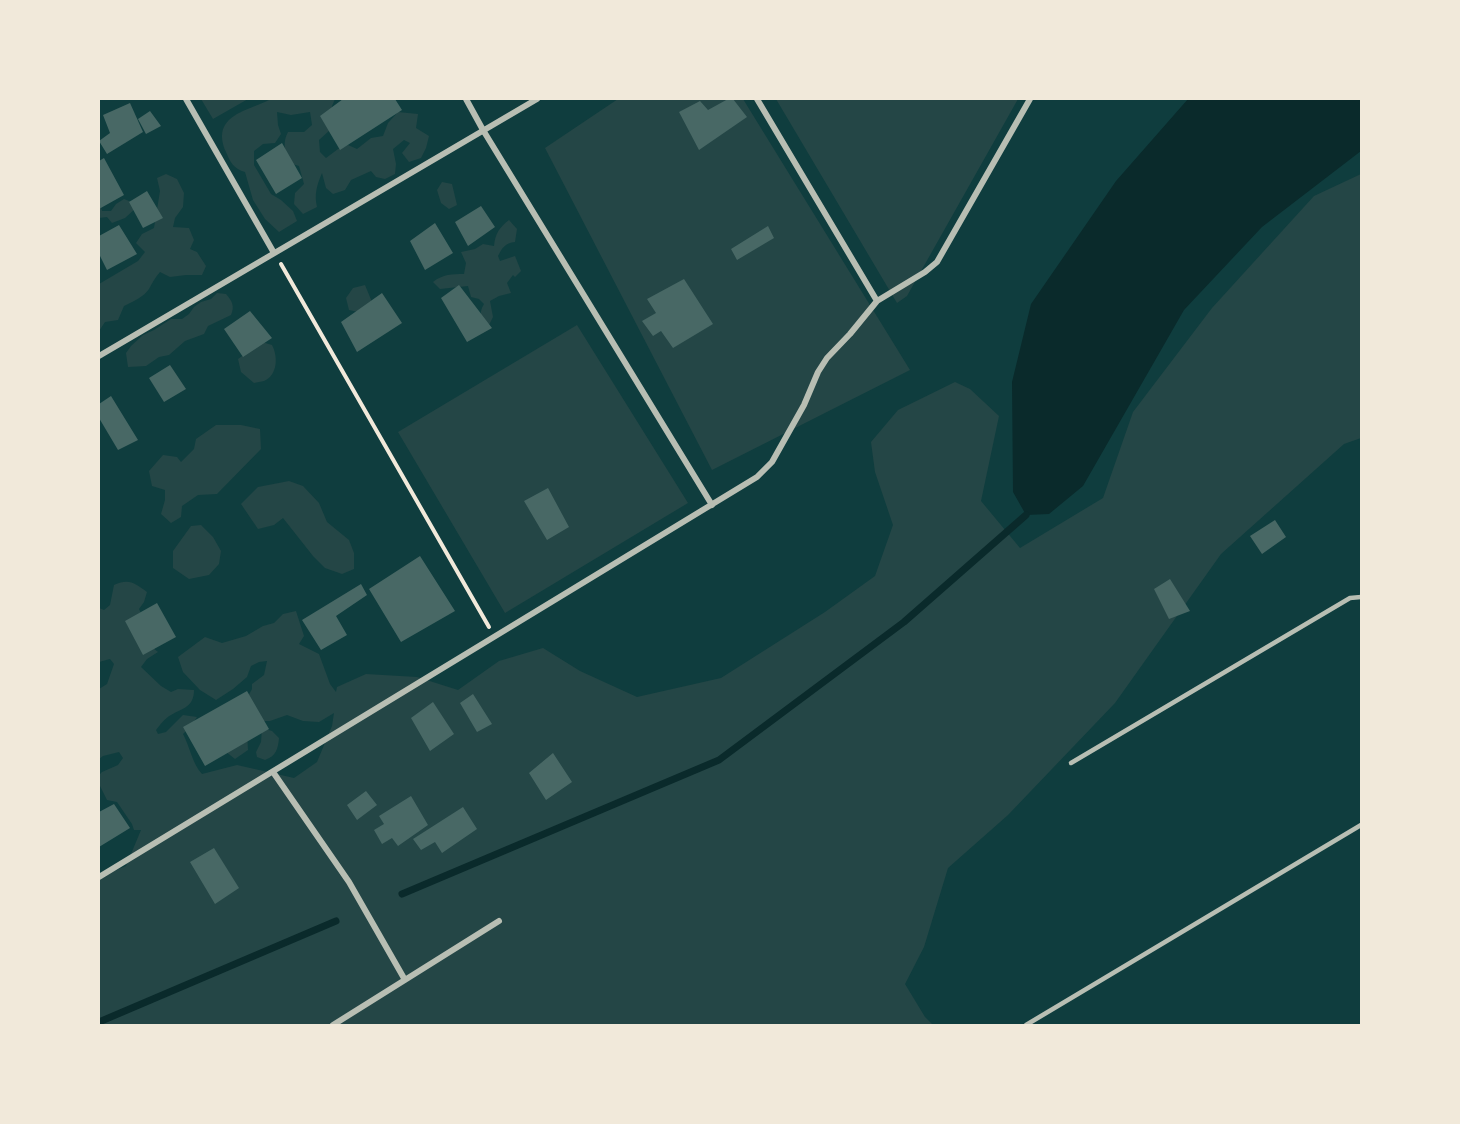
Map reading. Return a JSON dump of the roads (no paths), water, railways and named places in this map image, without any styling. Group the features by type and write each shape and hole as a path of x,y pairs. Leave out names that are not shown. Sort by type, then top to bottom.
{"street":[{"path":"186,99 274,253"},
{"path":"466,99 712,505"},
{"path":"99,356 537,99"},
{"path":"757,99 877,301"},
{"path":"99,877 757,477 772,462 827,358 877,301 925,272 937,262 1030,99"},
{"path":"273,772 349,882 405,980"},
{"path":"333,1025 499,921"}],"lane":[{"path":"1071,763 1350,598 1361,597"},
{"path":"1026,1025 1361,825"}],"waterway":[{"path":"402,894 719,760 904,622 1026,515"},
{"path":"99,1022 336,921"}]}
